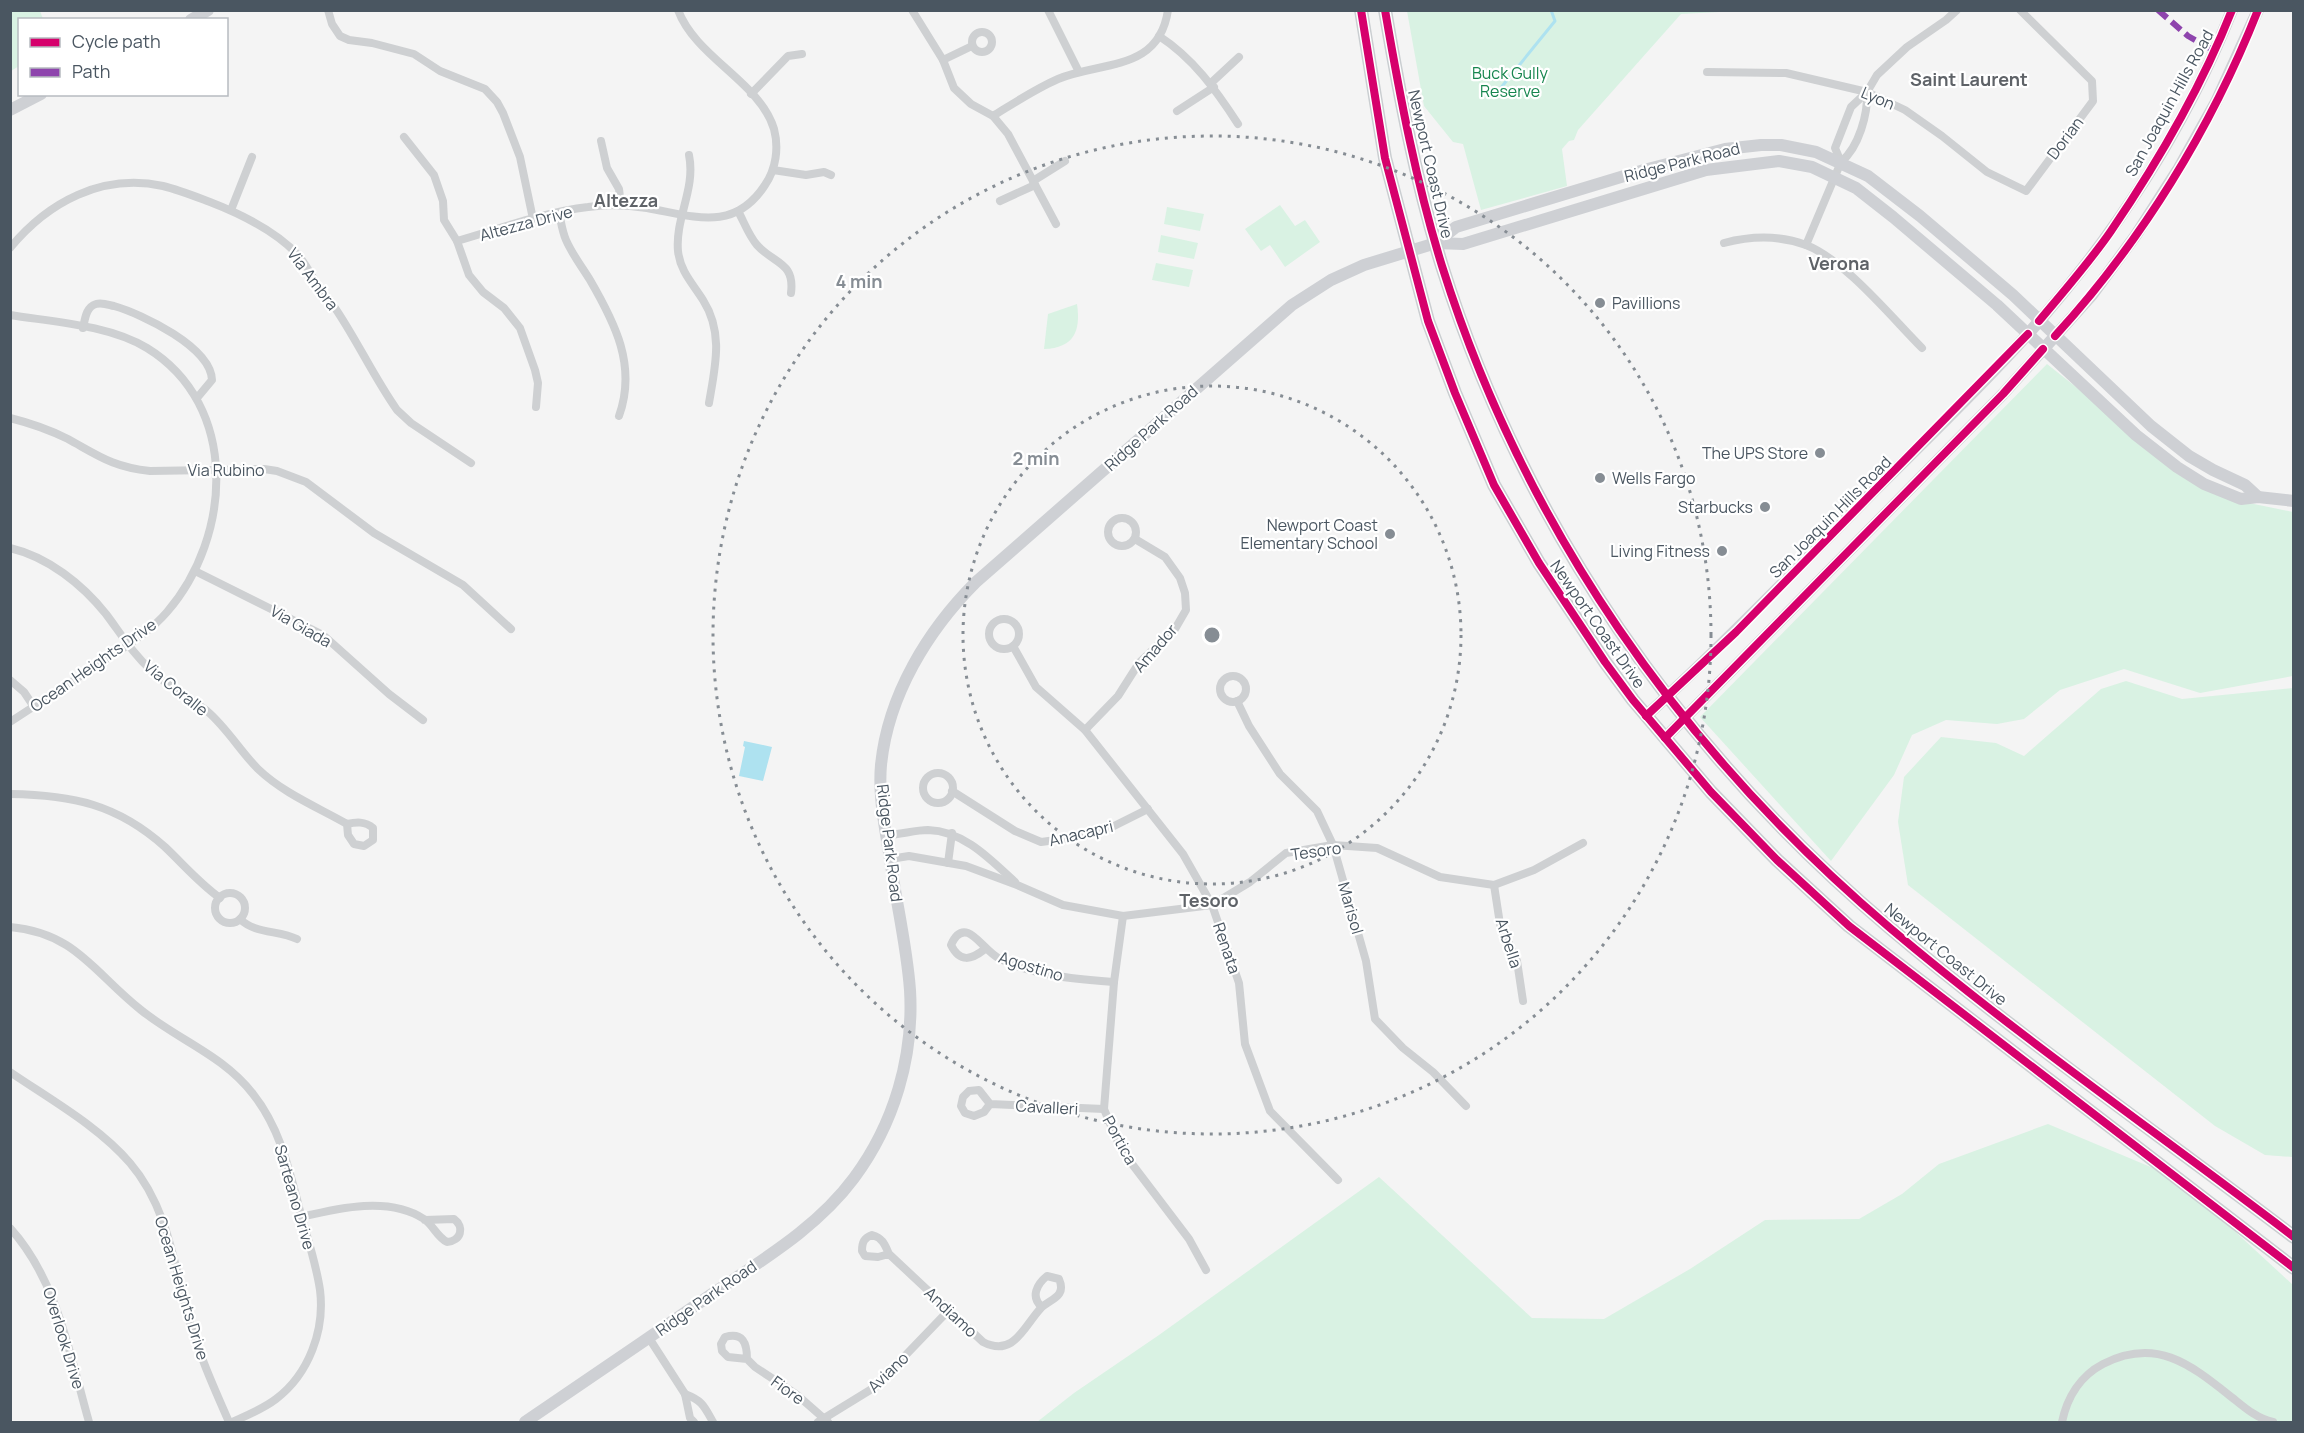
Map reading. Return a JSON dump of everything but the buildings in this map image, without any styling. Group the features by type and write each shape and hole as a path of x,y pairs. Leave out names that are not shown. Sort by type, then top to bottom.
{"main road":[{"name":"Newport Coast Drive","path":"1361,10 1385,158 1432,331 1455,393 1494,485 1539,563 1582,630 1646,716 1711,792 1777,860 1849,926 2294,1268"},
{"name":"Newport Coast Drive","path":"1384,10 1414,166 1436,243 1471,343 1515,453 1562,541 1666,697 1752,796 1822,866 1891,929 2017,1028 2294,1237"}],"street":[{"path":"194,18 208,10"},
{"path":"328,10 332,24 340,36 414,54 440,71 485,89 503,112 520,157 533,219"},
{"name":"Altezza Drive","path":"457,241 533,219 586,207 621,205 707,219 722,217 751,203 761,192 773,170 776,151 774,129 762,105 690,34 678,10"},
{"path":"912,10 943,60 954,88 971,104 993,116 1008,134 1056,224"},
{"path":"993,116 1045,85 1079,72 1122,64 1135,58 1159,36 1168,10"},
{"path":"1841,162 1835,148 1851,107 1867,92 1877,75 1907,47 1947,20 1957,10"},
{"name":"Dorian","path":"2020,10 2092,81 2093,101 2026,191"},
{"name":"San Joaquin Hills Road","path":"1646,716 1736,632 2039,321 2110,232 2162,152 2221,38 2232,10"},
{"path":"1665,738 2003,394 2092,295 2136,235 2179,168 2217,102 2258,10"},
{"path":"1051,12 1079,72"},
{"path":"1159,36 1177,48 1213,85 1238,124"},
{"path":"943,60 972,46"},
{"path":"751,94 788,56 802,54"},
{"path":"1177,111 1213,85 1239,57"},
{"name":"Lyon","path":"1707,72 1786,73 1867,92 1905,110 1987,172 2026,191"},
{"path":"1806,245 1841,162 1850,154 1868,109 1867,92"},
{"path":"10,110 37,96"},
{"path":"404,137 434,175 443,201 444,220 457,241 462,261 475,284 504,308 520,328 538,383 536,407"},
{"path":"601,141 606,168 620,189 621,205"},
{"name":"Ridge Park Road","path":"1436,243 1456,227 1644,170 1725,149 1781,145 1816,152 1868,176 1920,216 2013,295 2158,431 2189,456 2245,485 2258,498"},
{"path":"689,155 691,181 678,238 681,264 711,315 717,338 709,403"},
{"path":"231,210 252,157"},
{"path":"1000,201 1034,183 1065,161"},
{"name":"Ridge Park Road","path":"525,1422 791,1239 814,1221 849,1185 879,1139 900,1081 908,1050 910,988 886,835 881,767 889,723 920,653 964,594 1292,305 1331,280 1364,265 1436,243 1463,244 1706,170 1779,161 1812,167 1856,188 1893,217 1997,304 2136,435 2177,467 2204,484 2241,499 2294,501"},
{"path":"773,170 806,175 824,172 831,175"},
{"name":"Via Ambra","path":"10,248 36,220 53,207 69,198 107,185 134,183 162,186 231,210 273,234 300,258 318,287 333,304 397,410 411,423 471,464"},
{"path":"738,211 758,246 786,268 791,277 790,293"},
{"path":"559,213 566,240 604,307 623,353 627,374 619,416"},
{"path":"1724,243 1748,238 1770,237 1806,245 1847,273 1922,348"},
{"path":"84,327 86,314 90,307 101,303 137,314 164,327 188,345 208,366 212,374 212,380 197,398"},
{"name":"Ocean Heights Drive","path":"10,315 111,333 146,347 177,372 197,398 211,432 216,469 211,530 195,571 165,614 127,645 10,722"},
{"name":"Via Rubino","path":"10,418 49,430 95,456 131,469 277,471 306,482 374,533 463,585 511,629"},
{"name":"Amador","path":"1085,729 1118,696 1139,663 1175,629 1186,610 1185,593 1180,578 1165,556 1135,538"},
{"name":"Via Coralle","path":"10,548 37,557 73,580 107,615 127,645 166,684 208,712 259,770 300,799 347,824"},
{"name":"Via Giada","path":"195,571 323,635 389,694 423,720"},
{"name":"Renata","path":"1013,646 1036,687 1085,729 1183,854 1212,905 1239,983 1245,1044 1270,1111 1338,1180"},
{"path":"10,680 24,692 34,707"},
{"name":"Marisol","path":"1237,701 1249,726 1280,774 1317,811 1333,845 1366,961 1375,1019 1403,1048 1433,1071 1466,1106"},
{"name":"Anacapri","path":"952,791 1015,831 1041,842 1071,838 1112,827 1148,809"},
{"path":"10,794 60,796 106,809 148,834 219,898"},
{"name":"Tesoro","path":"886,835 927,830 952,833 982,852 1017,885"},
{"path":"948,863 952,833"},
{"name":"Tesoro","path":"890,859 909,856 966,866 1063,904 1123,916 1212,905 1250,882 1286,853 1333,845 1377,848 1440,877 1494,885 1534,870 1583,843"},
{"name":"Arbella","path":"1494,885 1500,924 1517,961 1523,1001"},
{"path":"230,894 241,898 245,909 240,919 229,923 219,919 215,908 219,898 230,894"},
{"name":"Portica","path":"1123,916 1114,982 1104,1109 1116,1138 1129,1160 1189,1239 1206,1270"},
{"path":"240,919 256,929 285,934 297,939"},
{"name":"Sarteano Drive","path":"10,927 40,932 70,946 141,1010 204,1051 238,1077 252,1093 275,1130 284,1152 320,1290 320,1324 315,1342 300,1373 288,1388 262,1408 231,1422"},
{"name":"Agostino","path":"985,949 1001,960 1055,976 1114,982"},
{"name":"Ocean Heights Drive","path":"10,1072 100,1135 117,1149 145,1183 166,1228 189,1318 210,1377 231,1422"},
{"name":"Cavalleri","path":"990,1104 1104,1109"},
{"path":"302,1217 330,1210 372,1206 392,1208 425,1220"},
{"name":"Overlook Drive","path":"10,1228 34,1258 46,1280 89,1422"},
{"name":"Andiamo","path":"889,1254 983,1342 998,1347 1014,1341 1042,1307"},
{"name":"Aviano","path":"824,1421 875,1388 949,1310"},
{"path":"649,1338 685,1394 690,1418 694,1422"},
{"path":"2062,1422 2070,1397 2076,1387 2094,1369 2137,1352 2158,1353 2185,1362 2251,1413 2273,1422"},
{"name":"Fiore","path":"747,1359 755,1367 796,1394 824,1421"},
{"path":"685,1394 702,1403 712,1422"}],"green space":[{"path":"11,10 40,11 43,18 18,18 18,67 11,71"},
{"name":"Buck Gully Reserve","path":"1407,10 1739,11 1681,14 1578,130 1574,140 1569,141 1562,149 1567,186 1481,210 1463,144 1453,142 1424,106"},
{"path":"1280,205 1295,226 1305,220 1320,242 1285,267 1270,245 1261,251 1245,229"},
{"path":"1167,207 1204,214 1200,231 1164,224"},
{"path":"1161,235 1198,243 1194,259 1158,252"},
{"path":"1156,263 1193,270 1189,287 1152,280"},
{"path":"1077,304 1078,322 1073,336 1062,345 1044,349 1048,314"},
{"path":"2047,364 2193,480 2249,503 2293,512 2293,676 2200,693 2124,669 2060,690 2024,719 1997,724 1946,720 1912,735 1894,775 1831,861 1700,717"},
{"path":"2126,681 2182,699 2293,688 2293,1157 2265,1155 2215,1126 1908,885 1898,822 1904,777 1941,737 1996,743 2024,756 2101,689"},
{"path":"2048,1124 2177,1178 2293,1285 2293,1422 1037,1422 1074,1393 1379,1177 1532,1318 1604,1319 1690,1269 1765,1220 1859,1219 1902,1194 1939,1164"}],"water":[{"path":"744,741 772,747 763,781 739,776 745,747 743,746"}],"waterway":[{"path":"1495,95 1555,21 1551,10"}],"marked path":[{"path":"2158,10 2188,36 2215,51"}],"cycle path":[{"path":"1361,10 1385,158 1428,321 1455,393 1494,485 1539,563 1633,700 1711,792 1777,860 1849,926 2294,1268"},
{"path":"1385,10 1424,203 1442,266 1476,362 1517,455 1565,544 1619,629 1678,710 1744,787 1814,860 1890,928 2039,1047 2294,1237"},
{"path":"2039,321 2103,243 2145,178 2178,124 2207,68 2232,10"},
{"path":"2055,336 2116,262 2145,223 2171,182 2219,98 2258,10"},
{"path":"1646,716 1736,632 2028,334"},
{"path":"1665,738 2003,394 2043,349"}],"place":[{"name":"Pavillions","path":"1600,303"},
{"name":"The UPS Store","path":"1820,453"},
{"name":"Wells Fargo","path":"1600,478"},
{"name":"Starbucks","path":"1765,507"},
{"name":"Newport Coast Elementary School","path":"1390,534"},
{"name":"Living Fitness","path":"1722,551"}],"district":[{"name":"Saint Laurent","path":"1969,80"},
{"name":"Altezza","path":"626,201"},
{"name":"Verona","path":"1839,264"},
{"name":"Tesoro","path":"1209,901"}]}
